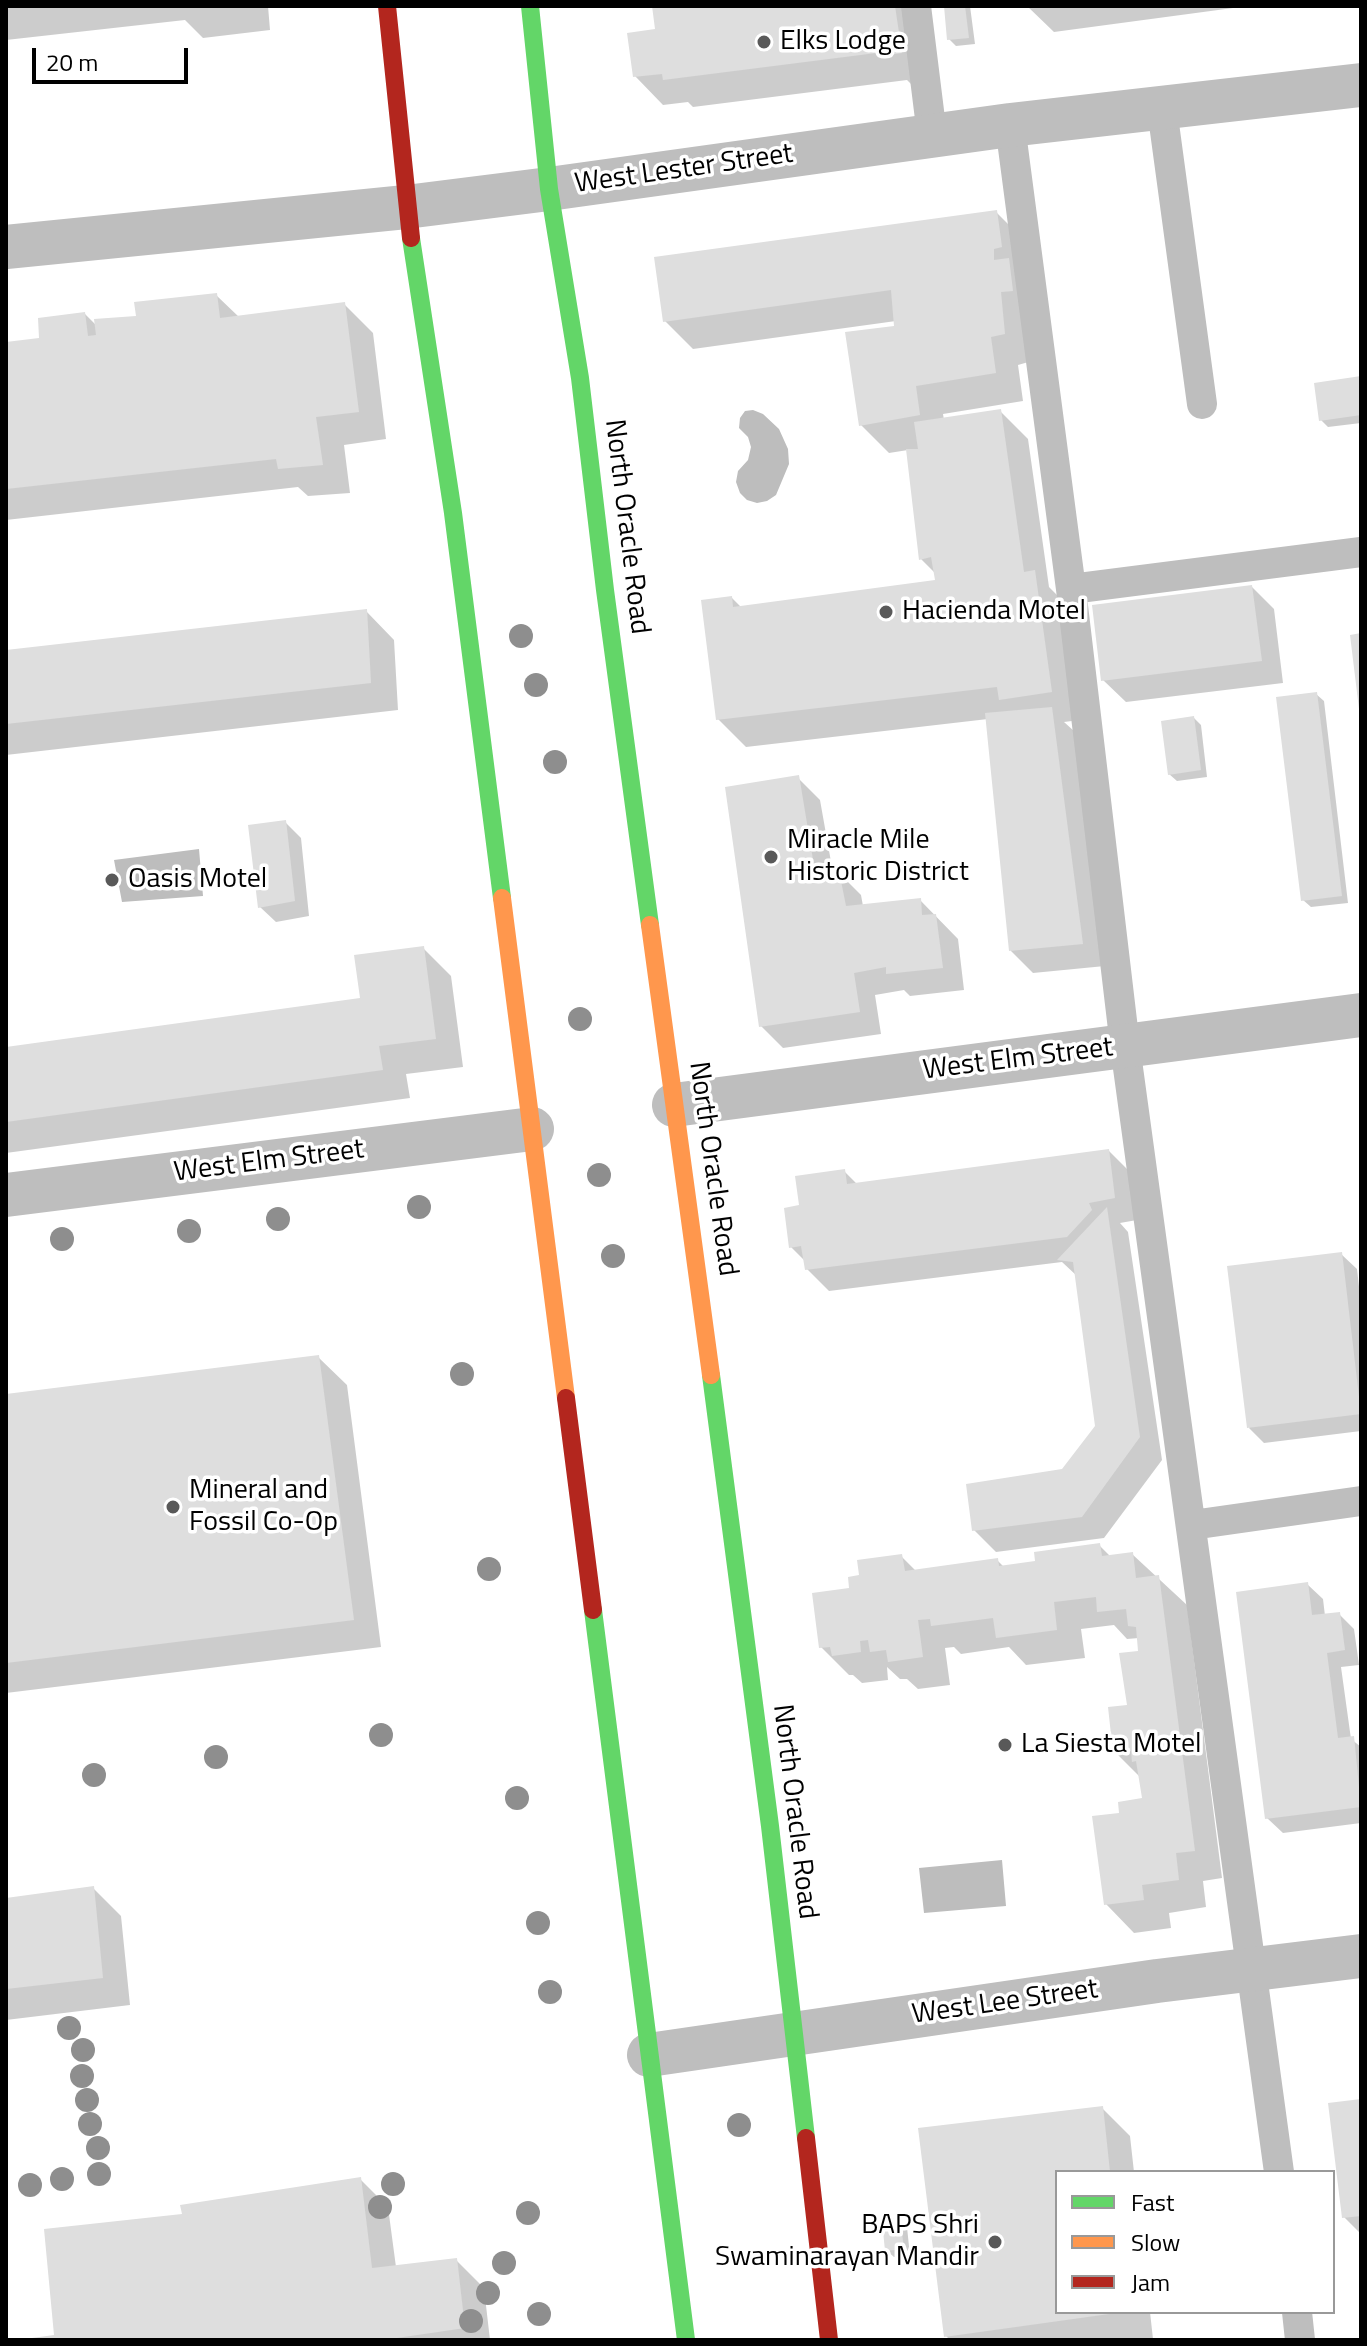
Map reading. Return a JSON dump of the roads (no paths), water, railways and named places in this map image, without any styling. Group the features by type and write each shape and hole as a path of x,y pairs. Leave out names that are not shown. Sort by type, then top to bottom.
{"main road":[{"path":"387,6 406,207 453,513 686,2340"},
{"name":"North Oracle Road","path":"530,6 549,189 580,378 605,590 770,1826 829,2340"}],"street":[{"name":"West Lester Street","path":"6,247 406,207 1010,125 1361,85"},
{"name":"West Elm Street","path":"674,1105 1361,1015"},
{"name":"West Elm Street","path":"6,1195 532,1129"},
{"name":"West Lee Street","path":"649,2055 1361,1956"}],"lane":[{"path":"916,6 932,135"},
{"path":"1162,109 1202,404"},
{"path":"1010,125 1071,589 1125,1046 1279,2170"},
{"path":"1071,589 1361,552"},
{"path":"1192,1525 1360,1509"},
{"path":"1297,2314 1300,2340"}],"place":[{"name":"Elks Lodge","path":"764,42"},
{"name":"Hacienda Motel","path":"886,612"},
{"name":"Miracle Mile Historic District","path":"771,857"},
{"name":"Oasis Motel","path":"112,880"},
{"name":"Mineral and Fossil Co-Op","path":"173,1507"},
{"name":"La Siesta Motel","path":"1005,1745"},
{"name":"BAPS Shri Swaminarayan Mandir","path":"995,2242"}]}
